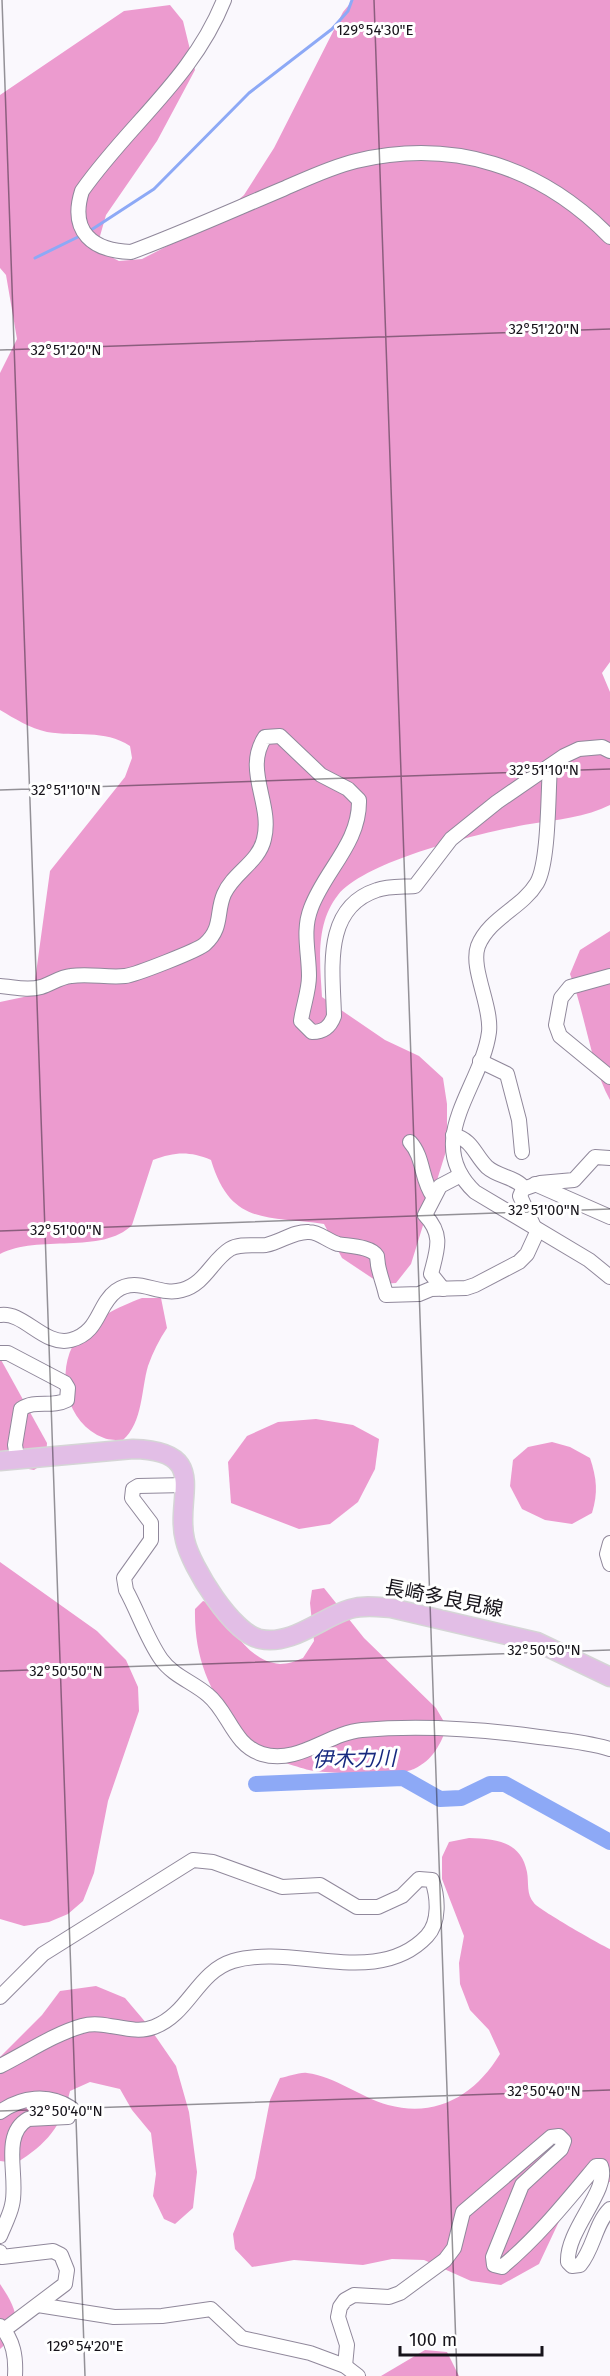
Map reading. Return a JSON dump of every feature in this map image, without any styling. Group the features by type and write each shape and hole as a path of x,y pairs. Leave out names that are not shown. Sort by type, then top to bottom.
{"main road":[{"name":"長崎多良見線","path":"9,1459 154,1450 172,1458 180,1467 186,1485 184,1540 197,1567 224,1609 247,1635 267,1640 285,1637 350,1609 368,1606 391,1608 537,1642 610,1677"}],"street":[{"path":"224,0 212,30 196,55 82,191 78,218 89,239 99,246 111,251 131,252 353,162 402,153 462,156 519,172 570,200 610,237"},
{"path":"0,986 18,989 39,987 69,976 128,976 196,951 207,943 220,919 224,894 256,856 265,838 264,815 256,772 257,748 265,736 280,736 321,775 348,789 359,800 357,824 311,907 306,925 305,942 309,978 301,1021 312,1032 321,1032 331,1024 334,1016 332,947 339,921 352,905 379,889 415,886 459,831 497,801 579,750 607,746"},
{"path":"550,766 543,867 540,876 536,884 486,932 477,949 478,972 488,1003 489,1032 453,1135 454,1160 461,1176 476,1192 610,1277"},
{"path":"610,975 570,987 561,998 556,1025 560,1036 610,1077"},
{"path":"480,1060 507,1074 519,1120 522,1152"},
{"path":"453,1135 463,1137 471,1144 487,1166 520,1183 610,1217"},
{"path":"410,1142 417,1150 425,1186 433,1196"},
{"path":"0,1315 8,1314 47,1337 70,1340 90,1330 99,1319 109,1298 128,1285 140,1284 164,1291 181,1291 204,1276 229,1250 238,1246 265,1245 284,1241 296,1233 311,1232 336,1243 371,1251 377,1256 381,1286 386,1295 419,1294 430,1289 475,1285 519,1262 527,1254 536,1228 520,1196 530,1186 574,1180 589,1161 603,1156 610,1158"},
{"path":"443,1289 431,1275 438,1247 436,1227 425,1215 440,1186 461,1176"},
{"path":"0,1353 8,1353 65,1383 68,1388 67,1400 60,1404 28,1404 21,1409 15,1445 9,1459"},
{"path":"186,1485 138,1486 133,1489 132,1498 151,1523 151,1540 124,1578 126,1590 161,1659 174,1672 210,1696 240,1740 251,1749 264,1755 293,1754 359,1730 415,1729 499,1732 584,1742 610,1749"},
{"path":"610,1543 607,1554 610,1564"},
{"path":"0,1997 43,1954 193,1860 213,1862 282,1887 320,1885 357,1907 378,1907 402,1896 419,1879 432,1880 435,1887 435,1924 421,1942 401,1954 387,1959 349,1962 288,1957 245,1958 210,1971 177,2013 152,2028 83,2025 0,2066"},
{"path":"0,2112 18,2101 42,2098 63,2103 71,2108 68,2117 28,2118 16,2129 13,2203 0,2236"},
{"path":"345,2366 347,2345 338,2317 340,2307 345,2300 354,2295 389,2297 400,2293 445,2260 454,2248 463,2212 551,2137 559,2136 564,2141 561,2149 522,2186 493,2257 494,2265 502,2267 524,2249 571,2198 596,2166 602,2166 604,2173 601,2187 570,2241 568,2262 572,2266 580,2265 588,2256 600,2224 610,2209"},
{"path":"0,2252 2,2257 45,2251 61,2255 67,2270 65,2284 2,2328 12,2342 16,2360 15,2376"},
{"path":"38,2305 114,2316 162,2316 211,2309 242,2338 310,2353 345,2366 358,2376"}],"shaded area":[{"path":"353,0 610,0 610,662 602,673 610,692 610,805 581,815 456,841 399,859 352,882 338,895 331,906 322,931 320,971 322,997 385,1040 419,1056 443,1078 447,1104 447,1148 411,1264 396,1283 381,1284 342,1258 324,1224 254,1214 241,1207 229,1197 219,1182 211,1160 189,1154 168,1155 153,1160 132,1225 119,1234 87,1242 32,1245 0,1254 0,1002 33,995 50,871 125,777 132,758 130,746 110,737 47,732 29,726 0,710 0,373 17,339 6,275 0,268 0,95 124,11 170,5 183,21 195,70 157,141 106,215 98,243 107,255 119,261 142,259 212,223 244,195 274,148 343,12"},
{"path":"610,931 610,1100 598,1071 570,974 580,950"},
{"path":"142,1298 161,1298 167,1328 148,1366 138,1415 130,1433 123,1440 106,1439 91,1431 73,1409 68,1396 66,1367 76,1340 89,1326 115,1310"},
{"path":"0,1358 47,1443 46,1462 34,1470 0,1464"},
{"path":"316,1419 353,1425 379,1439 375,1469 358,1502 330,1524 299,1529 231,1503 228,1462 247,1436 278,1422"},
{"path":"552,1442 570,1447 590,1458 594,1473 596,1492 592,1513 572,1524 545,1520 522,1509 510,1486 513,1460 528,1447"},
{"path":"0,1562 97,1631 126,1660 138,1687 139,1711 108,1801 94,1873 83,1901 68,1914 49,1922 24,1926 0,1919"},
{"path":"324,1588 364,1638 436,1708 447,1727 435,1751 414,1769 379,1773 318,1771 264,1755 246,1742 210,1686 200,1657 195,1626 195,1609 203,1601 217,1605 235,1634 251,1651 269,1662 283,1664 303,1658 314,1641 310,1603 312,1590"},
{"path":"469,1838 498,1841 513,1848 524,1862 531,1900 557,1919 610,1949 610,2182 596,2181 570,2198 539,2264 501,2285 471,2281 424,2260 392,2259 363,2265 294,2260 252,2267 235,2249 233,2234 255,2178 270,2100 280,2078 304,2073 317,2075 388,2105 423,2108 453,2100 466,2092 479,2081 500,2054 489,2030 470,2010 460,1984 459,1963 464,1936 442,1879 442,1857 449,1842"},
{"path":"96,1986 125,1998 147,2024 176,2066 189,2112 197,2172 193,2208 175,2224 164,2219 153,2196 156,2174 151,2133 132,2110 120,2089 90,2082 70,2091 58,2124 45,2141 16,2163 0,2161 0,2057 42,2015 60,1991"},
{"path":"0,2284 11,2302 16,2318 13,2334 0,2349"},
{"path":"425,2350 447,2352 459,2376 381,2376"}],"waterway":[{"path":"88,232 154,189 249,93 332,29 348,11 352,0"},
{"path":"35,258 82,235"},
{"name":"伊木力川","path":"256,1784 403,1778 440,1799 461,1798 490,1784 505,1784 610,1842"}]}
